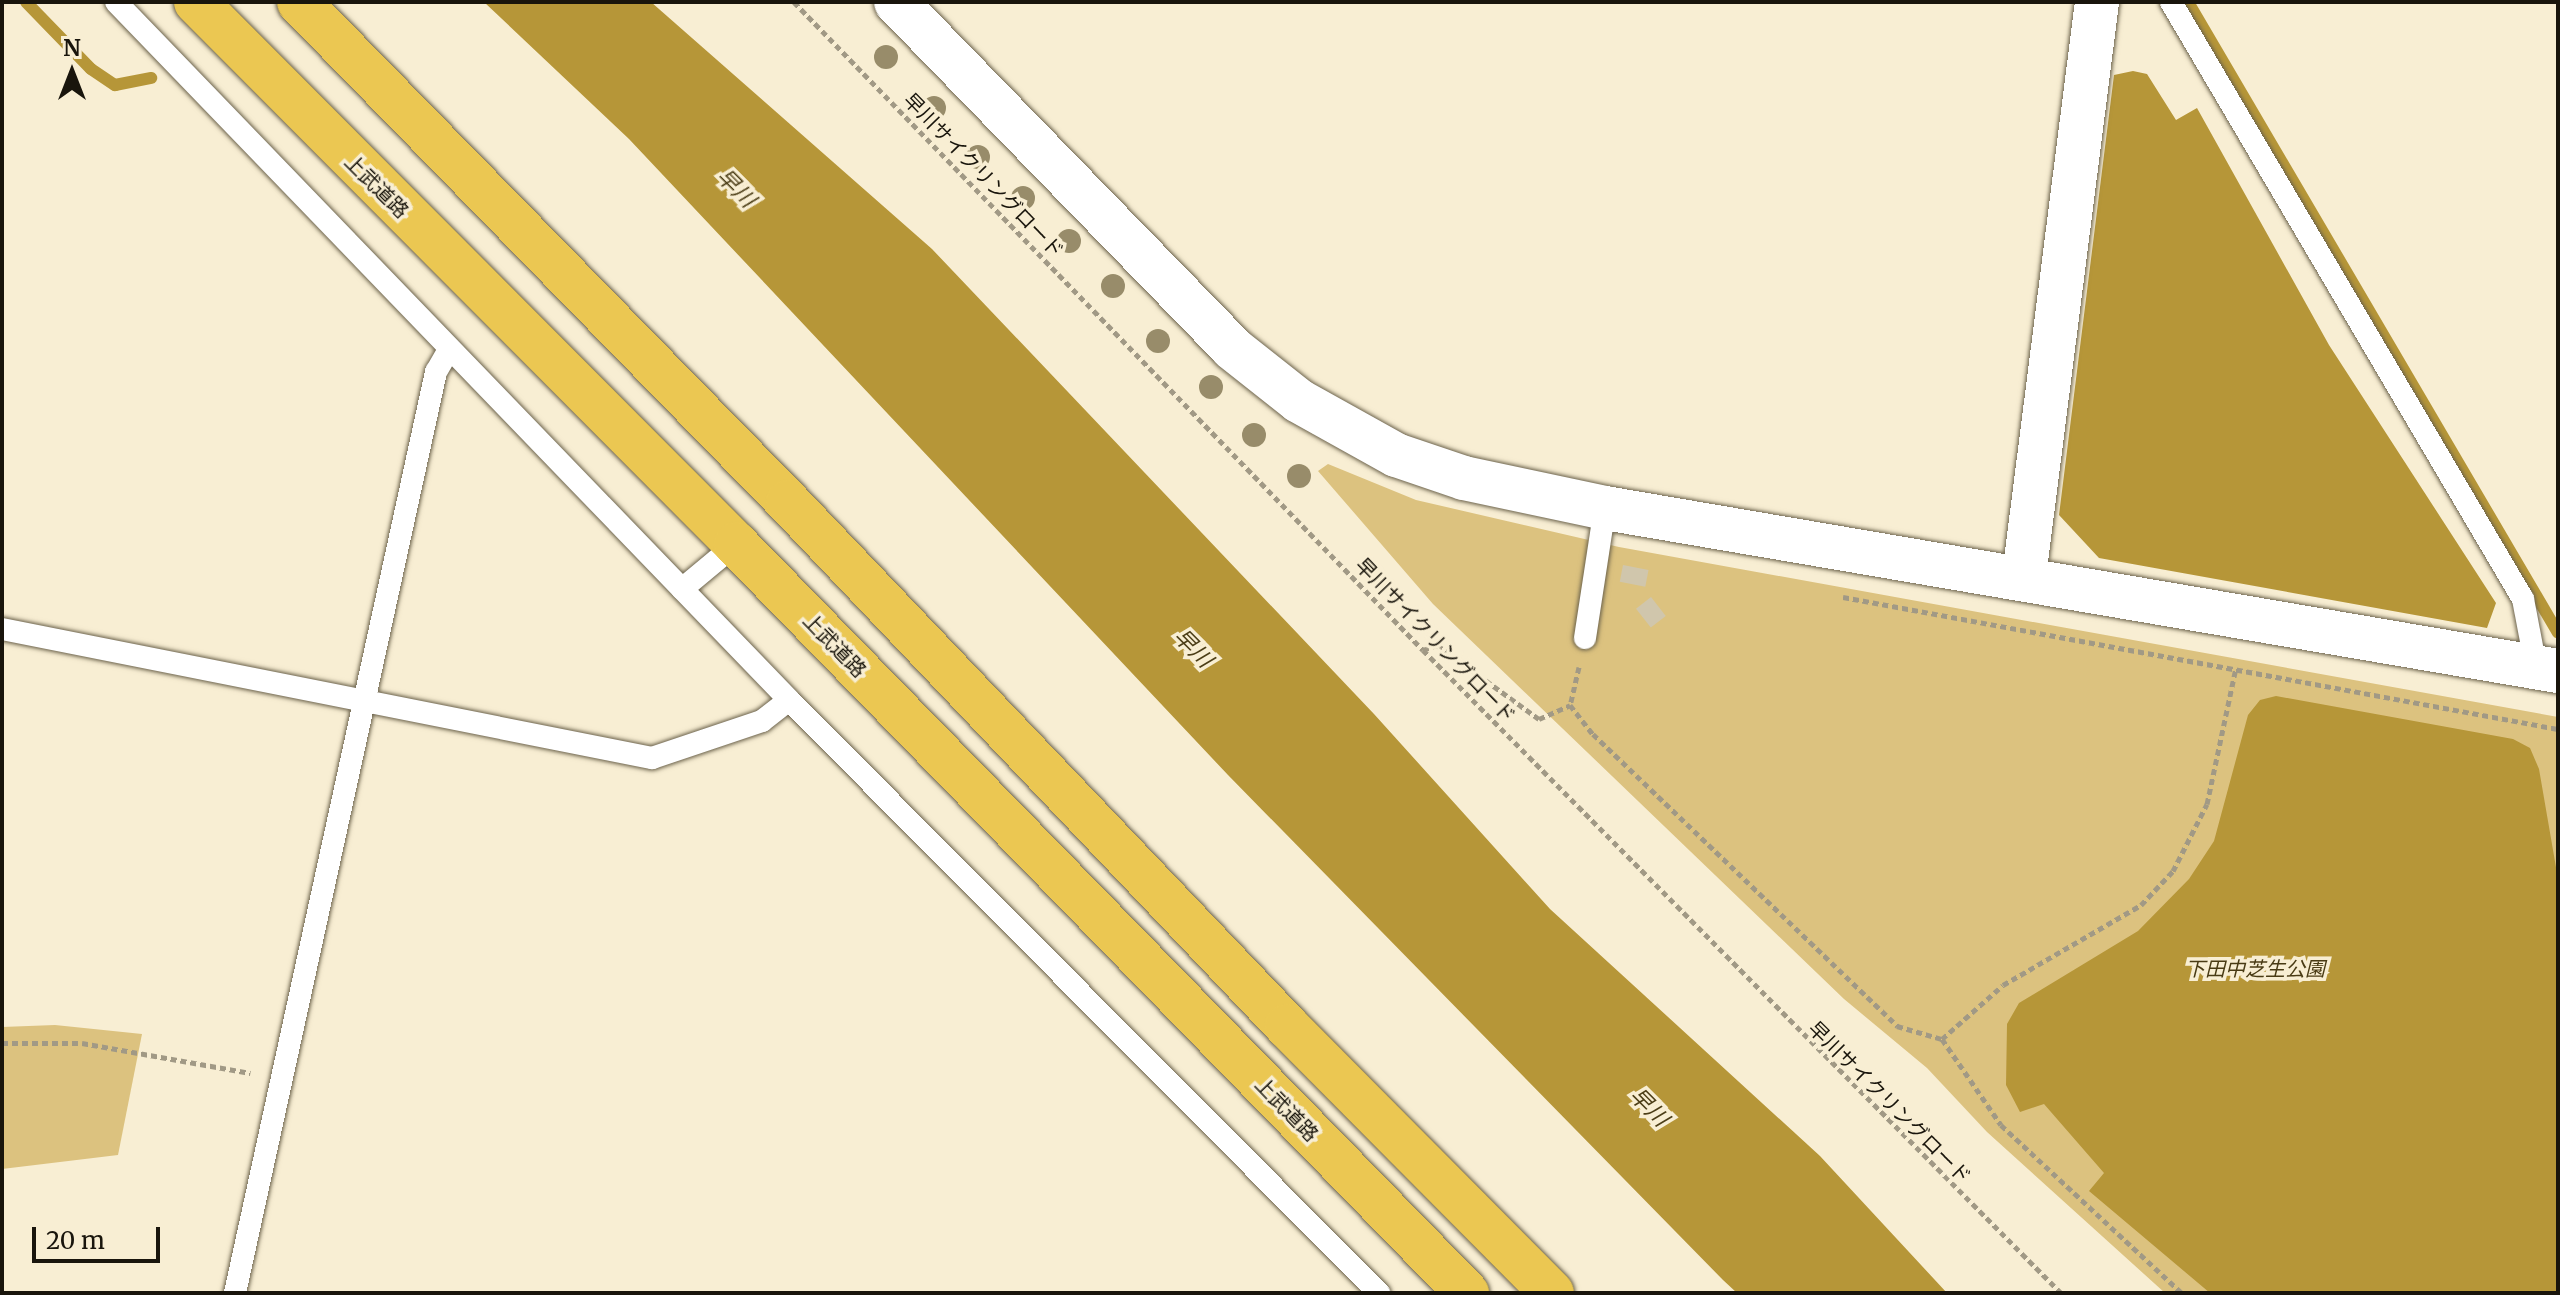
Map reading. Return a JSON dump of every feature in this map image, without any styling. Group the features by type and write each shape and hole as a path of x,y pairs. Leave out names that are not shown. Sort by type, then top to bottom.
{"highway":[{"name":"上武道路","path":"196,2 736,544 1467,1293"},
{"path":"299,2 799,514 1287,1026 1552,1293"}],"street":[{"path":"896,2 1232,348 1299,401 1396,455 1464,478 1605,508 2024,576 2547,669"},
{"path":"2024,576 2097,2"}],"lane":[{"path":"116,2 448,351 789,700 1379,1293"},
{"path":"2171,2 2523,599 2547,669"},
{"path":"235,1293 436,372 448,351"},
{"path":"1585,638 1605,508"},
{"path":"682,589 736,544"},
{"path":"2,629 652,758 762,721 789,700"}],"path":[{"name":"早川サイクリングロード","path":"794,2 1423,650 2061,1293"},
{"path":"1832,595 2558,729"},
{"path":"1570,705 1585,638"},
{"path":"1423,650 1437,645 1539,719 1570,705"},
{"path":"1942,1039 2003,985 2141,905 2173,871 2207,804 2236,668"},
{"path":"1570,705 1593,734 1897,1026 1942,1039 2001,1125 2182,1293"},
{"path":"2,1043 82,1043 282,1080"}],"green space":[{"name":"下田中芝生公園","path":"1328,464 1416,500 1619,547 2558,717 2558,1293 2165,1293 1987,1132 1927,1068 1844,999 1433,604 1318,471"},
{"path":"55,1025 142,1034 118,1155 2,1169 2,1027"}],"water":[{"name":"早川","path":"484,2 651,2 932,249 1374,714 1550,909 1820,1156 1947,1293 1737,1293 1228,775 629,139"},
{"path":"2133,71 2147,74 2176,120 2197,108 2329,345 2496,603 2487,628 2099,558 2059,515 2114,75"},
{"path":"2276,696 2513,739 2530,748 2539,769 2558,879 2558,1293 2210,1293 2089,1191 2104,1173 2044,1104 2020,1112 2006,1085 2007,1024 2019,1003 2138,931 2189,879 2214,841 2248,715 2260,700"}],"building":[{"path":"1623,565 1649,570 1645,587 1620,582"},
{"path":"1651,597 1666,616 1651,628 1636,609"}],"waterway":[{"path":"26,2 91,69 115,85 151,78"},
{"path":"2188,2 2558,633"}]}
